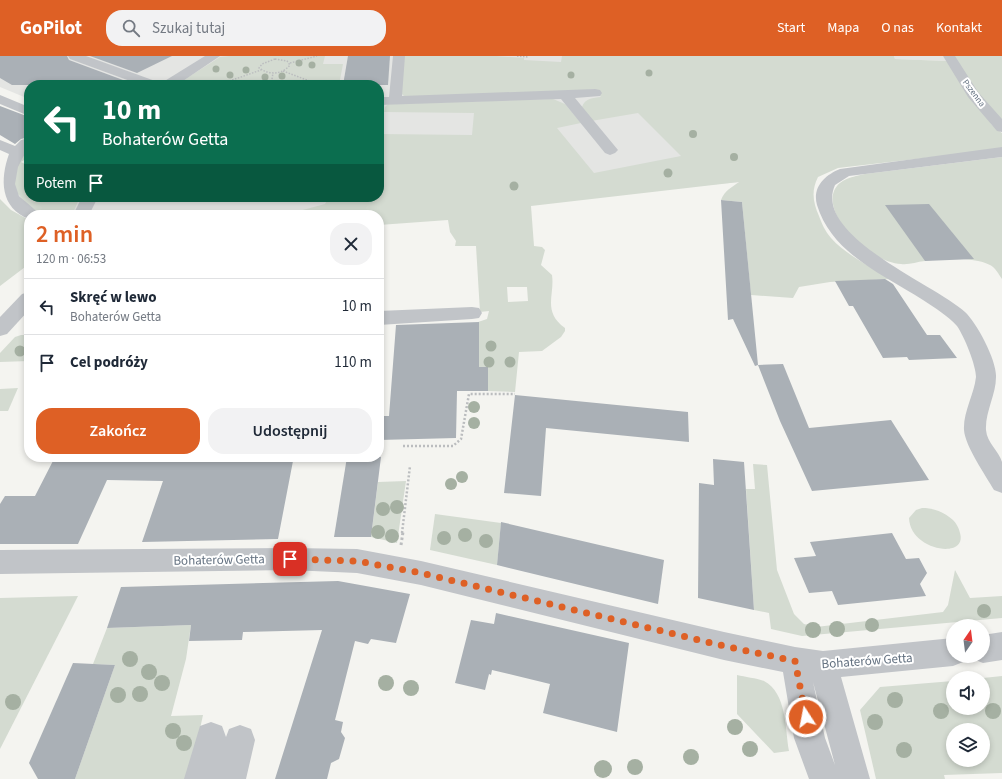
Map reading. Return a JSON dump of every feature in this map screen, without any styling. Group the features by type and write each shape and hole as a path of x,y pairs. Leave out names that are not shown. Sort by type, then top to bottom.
{"street":[{"path":"74,56 139,80"},
{"path":"176,80 214,56"},
{"path":"395,101 399,56"},
{"name":"Pszenna","path":"949,56 973,94 1002,128"},
{"path":"384,101 595,93"},
{"path":"565,95 610,150"},
{"path":"0,99 24,110"},
{"path":"0,144 24,147"},
{"path":"24,147 8,168 4,187 14,201 26,210"},
{"path":"1002,152 846,172 829,181 825,187 824,194 827,211 837,231 844,240 862,254 911,283 956,314 967,327 985,370 986,376 975,422 977,440 1002,483"},
{"path":"3,326 24,303"},
{"path":"384,318 472,313"},
{"path":"3,326 24,323"},
{"name":"Bohaterów Getta","path":"0,562 282,559 357,561 421,573 731,648 809,663 946,653"},
{"path":"990,647 1002,646"},
{"path":"809,663 810,738 825,779"},
{"path":"809,663 854,779"},
{"path":"200,779 226,738 230,779"}],"path":[{"path":"261,70 259,68 262,64 270,60 280,59 290,63 317,56"},
{"path":"517,56 528,57"},
{"path":"232,80 261,70 273,73 283,71 289,67 290,63"},
{"path":"283,71 307,80"},
{"path":"272,80 273,73"},
{"path":"403,446 453,446 461,439 469,394 515,394"},
{"path":"401,548 410,466"}],"shaded area":[{"path":"0,56 736,56 740,182 384,215 384,210 49,210 37,202 384,202 384,80 24,80 24,97 0,87"},
{"path":"325,56 323,64 343,64 340,80 184,80 220,57"},
{"path":"404,56 496,56 524,58 524,60 561,62 562,56 894,56 895,59 947,61 992,125 1002,133 1002,149 838,168 818,177 814,187 814,201 821,222 827,233 844,250 890,279 830,282 799,287 793,298 751,295 742,202 721,200 726,191 739,182 531,206 534,246 542,247 545,250 541,265 552,275 552,309 558,322 565,328 565,331 561,337 542,351 519,352 515,392 488,391 488,368 479,367 478,322 487,319 489,311 480,312 476,246 455,246 456,241 450,232 448,220 384,225 384,210 303,210 325,204 326,202 384,202 384,134 472,135 474,113 384,112 385,107 388,104 553,99 565,104 581,123 557,128 594,173 681,156 638,113 591,121 582,107 587,100 601,97 594,89 582,91 405,97 401,93","holes":["507,287 527,287 528,301 508,302"]},
{"path":"894,56 943,56 947,61 895,59"},
{"path":"954,56 1002,56 1002,120 978,95"},
{"path":"23,154 24,160 21,162 24,164 24,201 14,190 12,178"},
{"path":"1002,157 1002,279 992,266 984,262 967,259 940,259 910,264 887,261 871,253 851,238 844,231 835,211 833,203 834,191 840,183 852,177 865,174"},
{"path":"0,199 11,210 24,217 24,268 0,286"},
{"path":"25,202 78,202 74,210 35,210"},
{"path":"24,335 24,361 0,362 0,353 15,337"},
{"path":"18,388 8,411 0,411 0,389"},
{"path":"753,464 767,465 777,570 794,614 804,624 816,627 943,612 948,605 955,570 970,598 1002,596 1002,618 946,619 946,623 802,636 771,629 769,613 754,610 746,489 755,489"},
{"path":"406,481 397,543 371,537 378,482"},
{"path":"922,508 939,511 954,521 960,533 960,541 956,547 948,549 938,548 919,538 912,529 909,518 916,510"},
{"path":"435,514 501,523 497,565 430,550"},
{"path":"78,596 70,612 0,749 0,598"},
{"path":"191,625 186,659 171,716 203,715 189,779 75,779 115,665 93,664 107,628"},
{"path":"737,675 764,681 772,687 777,694 784,712 789,751 774,753 737,714"},
{"path":"1002,676 1002,773 944,775 945,779 876,779 860,710 880,687 946,682 946,715 990,715 990,677"}],"building":[{"path":"0,56 67,56 69,60 123,80 24,80 24,85 12,85 0,78"},
{"path":"90,56 172,56 137,73"},
{"path":"348,56 390,56 388,85 384,85 384,80 344,80"},
{"path":"0,106 24,115 24,138 15,144 0,135"},
{"path":"721,200 742,202 758,365 755,366 733,319 728,320"},
{"path":"929,204 974,259 925,261 885,205"},
{"path":"885,279 893,284 927,335 940,335 957,358 909,360 907,357 883,358 853,306 849,306 835,281"},
{"path":"479,322 479,367 488,367 488,391 457,391 456,438 384,440 384,416 389,416 396,325"},
{"path":"783,364 809,428 891,420 929,480 812,491 780,421 758,365"},
{"path":"515,395 688,412 689,442 546,428 541,496 504,493"},
{"path":"713,459 744,462 754,610 698,598 699,483 714,485"},
{"path":"52,462 293,462 278,539 142,542 163,481 107,480 78,544 0,544 0,504 5,496 35,496"},
{"path":"346,462 380,462 371,537 334,537"},
{"path":"501,522 664,560 658,604 497,565"},
{"path":"892,533 906,559 919,558 927,573 920,584 926,596 838,605 832,591 809,593 794,558 816,556 810,542"},
{"path":"338,581 410,594 396,643 371,639 368,644 355,641 335,720 343,722 341,732 345,738 339,759 331,763 327,779 275,779 322,630 243,632 242,640 189,641 191,625 107,628 121,587"},
{"path":"496,613 629,643 617,732 543,713 550,684 492,670 491,675 489,674 485,690 455,683 471,620 494,624"},
{"path":"73,663 115,665 75,779 38,779 29,763"}],"route":[{"path":"290,559 357,561 421,573 724,646 795,661 806,717"}]}
